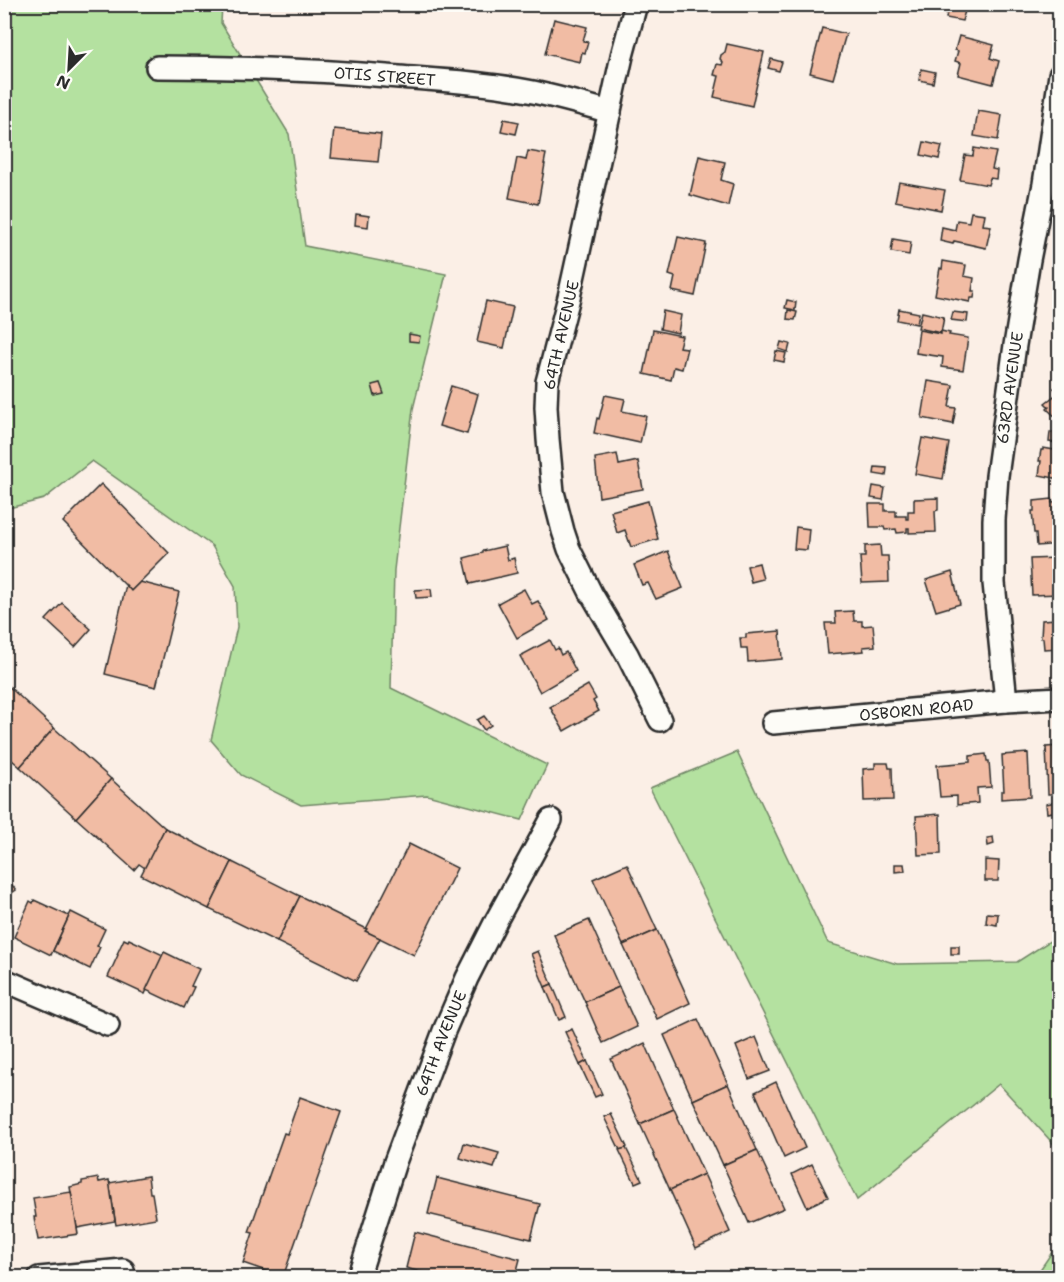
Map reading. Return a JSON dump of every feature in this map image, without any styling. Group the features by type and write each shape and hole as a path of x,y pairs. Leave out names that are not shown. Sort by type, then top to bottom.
{"street":[{"name":"64TH AVENUE","path":"636,4 569,297 547,382 546,407 555,502 569,549 591,593 627,654 660,720"},
{"name":"OTIS STREET","path":"157,67 322,71 460,81 516,88 610,112"},
{"name":"63RD AVENUE","path":"1006,701 994,583 994,509 1014,345 1044,184 1059,75"},
{"name":"OSBORN ROAD","path":"773,723 1059,698"},
{"name":"64TH AVENUE","path":"358,1278 395,1162 444,1031 472,968 551,820"},
{"path":"4,980 108,1024"},
{"path":"39,1278 123,1270"}],"green space":[{"path":"5,5 222,5 221,23 289,134 305,246 446,274 413,409 394,570 391,688 547,765 522,820 427,795 301,805 241,775 211,740 237,627 235,586 212,546 92,461 44,499 5,509"},
{"path":"737,752 828,943 897,964 1017,962 1059,935 1059,1150 999,1084 857,1200 650,788"},
{"path":"1059,1242 1059,1277 1035,1277"}],"building":[{"path":"948,7 965,11 962,21 946,18"},
{"path":"554,19 587,27 583,41 588,42 585,53 582,52 580,62 545,54"},
{"path":"822,28 846,34 833,79 810,73"},
{"path":"959,36 994,45 990,58 999,61 993,84 958,75 961,63 955,61 958,51 955,50"},
{"path":"727,44 764,52 752,106 714,97 719,76 714,75 717,64 722,65 723,62 720,59"},
{"path":"771,59 782,62 779,71 768,68"},
{"path":"921,69 935,72 933,83 919,80"},
{"path":"978,111 1002,115 998,140 974,136"},
{"path":"504,119 519,122 516,134 501,131"},
{"path":"334,129 381,134 378,162 331,158"},
{"path":"924,142 942,146 939,159 921,155"},
{"path":"974,148 996,152 992,169 997,170 996,179 990,178 988,185 960,180 965,155 973,156"},
{"path":"528,151 546,154 538,204 509,198 517,158 526,160"},
{"path":"699,156 725,162 721,180 733,184 728,206 690,195"},
{"path":"899,182 945,190 941,210 895,201"},
{"path":"971,212 985,214 983,225 991,226 986,248 954,241 953,244 940,241 942,227 955,230 957,220 969,222"},
{"path":"356,214 369,216 368,227 355,225"},
{"path":"678,237 706,243 695,296 672,291 675,277 669,275"},
{"path":"893,239 911,242 909,255 891,252"},
{"path":"943,261 966,265 964,276 974,278 972,291 975,291 974,298 971,298 970,302 935,295"},
{"path":"787,300 796,302 795,310 785,308"},
{"path":"486,301 513,307 504,348 477,342"},
{"path":"899,309 919,313 917,324 897,320"},
{"path":"788,310 797,312 795,320 787,319"},
{"path":"663,311 681,315 678,333 660,329"},
{"path":"922,312 944,317 941,333 918,328"},
{"path":"953,312 968,314 967,322 951,320"},
{"path":"653,330 682,336 679,347 687,348 682,369 674,367 671,380 644,374"},
{"path":"919,330 941,334 941,331 950,333 949,335 968,338 963,370 942,367 943,357 916,353"},
{"path":"409,334 420,336 419,342 409,341"},
{"path":"781,342 790,344 788,352 779,349"},
{"path":"776,351 786,353 784,362 774,360"},
{"path":"928,381 953,385 949,407 956,408 953,424 922,418"},
{"path":"380,383 384,394 375,396 372,385"},
{"path":"1060,383 1059,420 1047,409 1049,407 1045,403 1058,393 1054,388"},
{"path":"451,386 478,394 467,434 439,426"},
{"path":"605,395 625,399 622,411 646,416 640,443 594,433"},
{"path":"1050,432 1058,433 1057,443 1049,442"},
{"path":"922,438 949,443 943,479 915,474"},
{"path":"1043,448 1060,451 1060,479 1039,475 1041,461 1039,461"},
{"path":"617,454 619,465 638,461 643,489 599,497 595,458"},
{"path":"875,467 887,468 886,476 874,474"},
{"path":"101,484 169,553 131,591 63,522"},
{"path":"873,486 885,488 883,500 871,498"},
{"path":"938,498 938,510 935,511 936,532 909,533 909,528 907,528 907,532 897,533 896,529 885,530 884,527 870,527 869,504 885,504 885,511 896,511 896,516 906,516 908,519 908,511 914,511 914,499"},
{"path":"1052,499 1052,503 1060,502 1060,544 1037,546 1032,511 1034,511 1034,501"},
{"path":"648,501 658,539 631,547 625,530 617,533 611,511"},
{"path":"796,527 809,529 807,550 794,549"},
{"path":"880,545 881,556 888,556 889,582 862,583 860,557 865,557 865,546"},
{"path":"505,546 508,560 514,558 517,573 470,584 464,558"},
{"path":"668,551 683,588 656,599 648,583 642,585 634,565"},
{"path":"1058,558 1060,594 1032,595 1030,559"},
{"path":"759,563 763,579 751,582 747,566"},
{"path":"952,572 960,604 936,611 926,580"},
{"path":"140,582 179,592 156,687 105,674 126,585 131,591"},
{"path":"431,589 432,597 416,598 415,590"},
{"path":"524,589 532,604 538,601 549,620 517,638 498,603"},
{"path":"62,603 91,629 75,647 46,620"},
{"path":"1060,610 1060,648 1044,649 1043,638 1041,638 1042,620 1057,619 1057,611"},
{"path":"853,611 854,621 862,621 862,626 873,625 875,646 863,647 864,651 828,654 825,623 836,623 835,612"},
{"path":"780,631 782,659 748,662 747,648 741,648 740,638 746,638 746,634"},
{"path":"550,640 555,650 558,648 561,655 566,652 576,671 540,692 520,656"},
{"path":"4,682 54,728 20,767 4,753"},
{"path":"588,685 596,699 593,701 599,711 564,731 550,707"},
{"path":"484,716 491,725 484,730 477,720"},
{"path":"54,728 111,779 76,818 20,767"},
{"path":"1060,746 1060,794 1048,794 1046,747"},
{"path":"1028,753 1030,797 1001,799 1001,791 1004,791 1002,755"},
{"path":"986,754 987,761 989,761 991,787 977,788 978,803 957,805 957,796 940,797 937,765 970,762 970,756"},
{"path":"875,763 888,763 889,768 892,768 893,800 864,801 863,769 875,768"},
{"path":"111,779 165,828 145,868 139,864 134,870 76,818"},
{"path":"1056,802 1058,811 1047,813 1046,804"},
{"path":"940,814 941,854 918,855 916,816"},
{"path":"165,828 232,862 209,909 141,875"},
{"path":"993,837 994,844 988,846 987,838"},
{"path":"409,844 457,868 414,955 365,931"},
{"path":"985,860 999,861 998,881 985,881"},
{"path":"232,862 300,896 277,942 209,909"},
{"path":"627,864 657,930 623,945 593,879"},
{"path":"895,864 904,864 905,871 895,872"},
{"path":"4,875 16,890 4,898"},
{"path":"300,896 367,929 365,931 380,938 356,981 277,942"},
{"path":"34,900 69,916 51,955 14,937 30,901 33,903"},
{"path":"71,912 105,929 90,969 53,951"},
{"path":"987,913 998,914 997,925 986,923"},
{"path":"589,920 619,987 585,1002 554,935"},
{"path":"657,930 690,1003 657,1019 623,945"},
{"path":"124,939 128,941 129,939 163,955 145,994 108,977"},
{"path":"951,946 959,946 959,954 951,954"},
{"path":"538,951 552,984 545,987 531,954"},
{"path":"164,952 199,969 184,1008 146,990"},
{"path":"552,984 566,1017 559,1020 545,987"},
{"path":"619,987 637,1027 603,1043 585,1002"},
{"path":"698,1019 728,1084 693,1100 664,1035"},
{"path":"572,1029 587,1061 580,1065 565,1032"},
{"path":"756,1037 770,1071 749,1079 736,1046"},
{"path":"645,1043 674,1109 640,1124 611,1059"},
{"path":"587,1061 602,1094 595,1097 580,1065"},
{"path":"776,1082 805,1148 784,1158 755,1092"},
{"path":"728,1084 757,1150 723,1165 693,1100"},
{"path":"300,1097 341,1112 283,1277 243,1263 253,1233 249,1232 284,1133 287,1134"},
{"path":"674,1109 704,1174 670,1190 640,1124"},
{"path":"611,1114 626,1148 620,1150 604,1117"},
{"path":"464,1143 499,1153 494,1168 460,1158"},
{"path":"626,1148 642,1180 635,1183 619,1150"},
{"path":"757,1150 784,1208 749,1223 723,1165"},
{"path":"812,1164 828,1197 807,1207 792,1174"},
{"path":"704,1174 730,1232 696,1248 670,1190"},
{"path":"148,1176 156,1218 116,1225 109,1183"},
{"path":"98,1178 99,1182 109,1180 115,1221 77,1228 70,1187 82,1184 82,1181"},
{"path":"437,1178 540,1204 531,1239 428,1214"},
{"path":"71,1192 78,1234 38,1240 33,1198"},
{"path":"415,1232 520,1259 515,1278 442,1278 406,1268"}]}
